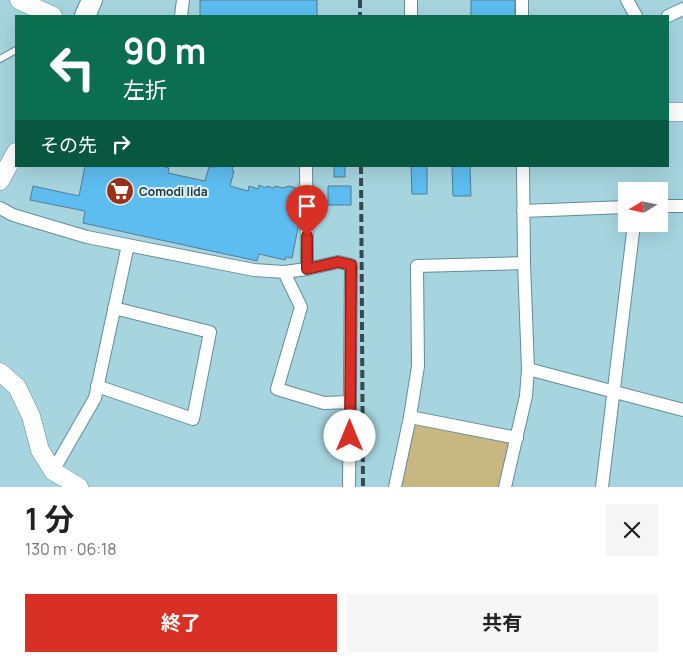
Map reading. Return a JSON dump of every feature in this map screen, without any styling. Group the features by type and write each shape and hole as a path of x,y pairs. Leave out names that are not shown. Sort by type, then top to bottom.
{"main road":[{"path":"85,15 92,0"}],"street":[{"path":"19,0 49,15"},
{"path":"181,15 183,0"},
{"path":"411,0 411,15"},
{"path":"522,0 522,15"},
{"path":"627,0 635,15"},
{"path":"669,16 683,9"},
{"path":"669,112 683,112"},
{"path":"0,181 15,154"},
{"path":"306,167 307,269"},
{"path":"505,487 526,396 528,369 523,167"},
{"path":"668,206 683,206"},
{"path":"523,211 618,207"},
{"path":"0,208 13,215 65,231 128,246 254,270 284,272 338,262 351,265 349,487"},
{"path":"602,487 633,232"},
{"path":"53,471 94,398 128,246"},
{"path":"395,487 410,417 418,366 417,266 524,263"},
{"path":"284,272 301,307 277,388 324,403 350,402"},
{"path":"97,386 193,419 210,332 114,308"},
{"path":"528,369 683,410"},
{"path":"0,372 17,387 31,416 40,450 53,471 79,487"},
{"path":"410,417 516,438"}],"lane":[{"path":"0,59 15,51"}],"shaded area":[{"path":"410,417 516,442 505,487 395,487"}],"building":[{"path":"200,0 317,0 317,15 200,15"},
{"path":"471,0 515,0 515,15 471,15"},
{"path":"85,167 166,167 169,168 168,173 205,181 209,167 233,167 232,171 234,171 230,186 248,191 249,186 258,189 259,185 266,188 267,186 283,188 289,186 296,188 295,193 299,193 293,221 299,223 292,258 286,257 285,260 259,254 257,261 83,223 85,211 30,200 33,186 79,196"},
{"path":"334,167 345,167 345,177 334,177"},
{"path":"411,167 427,167 427,194 412,194"},
{"path":"452,167 470,167 471,196 453,196"},
{"path":"328,186 351,186 351,205 328,205"}],"railway":[{"path":"360,0 360,15"},
{"path":"361,167 363,487"}],"place":[{"name":"Comodi Iida","path":"120,191"}],"route":[{"path":"307,236 307,269 338,262 351,265 350,436"}]}
